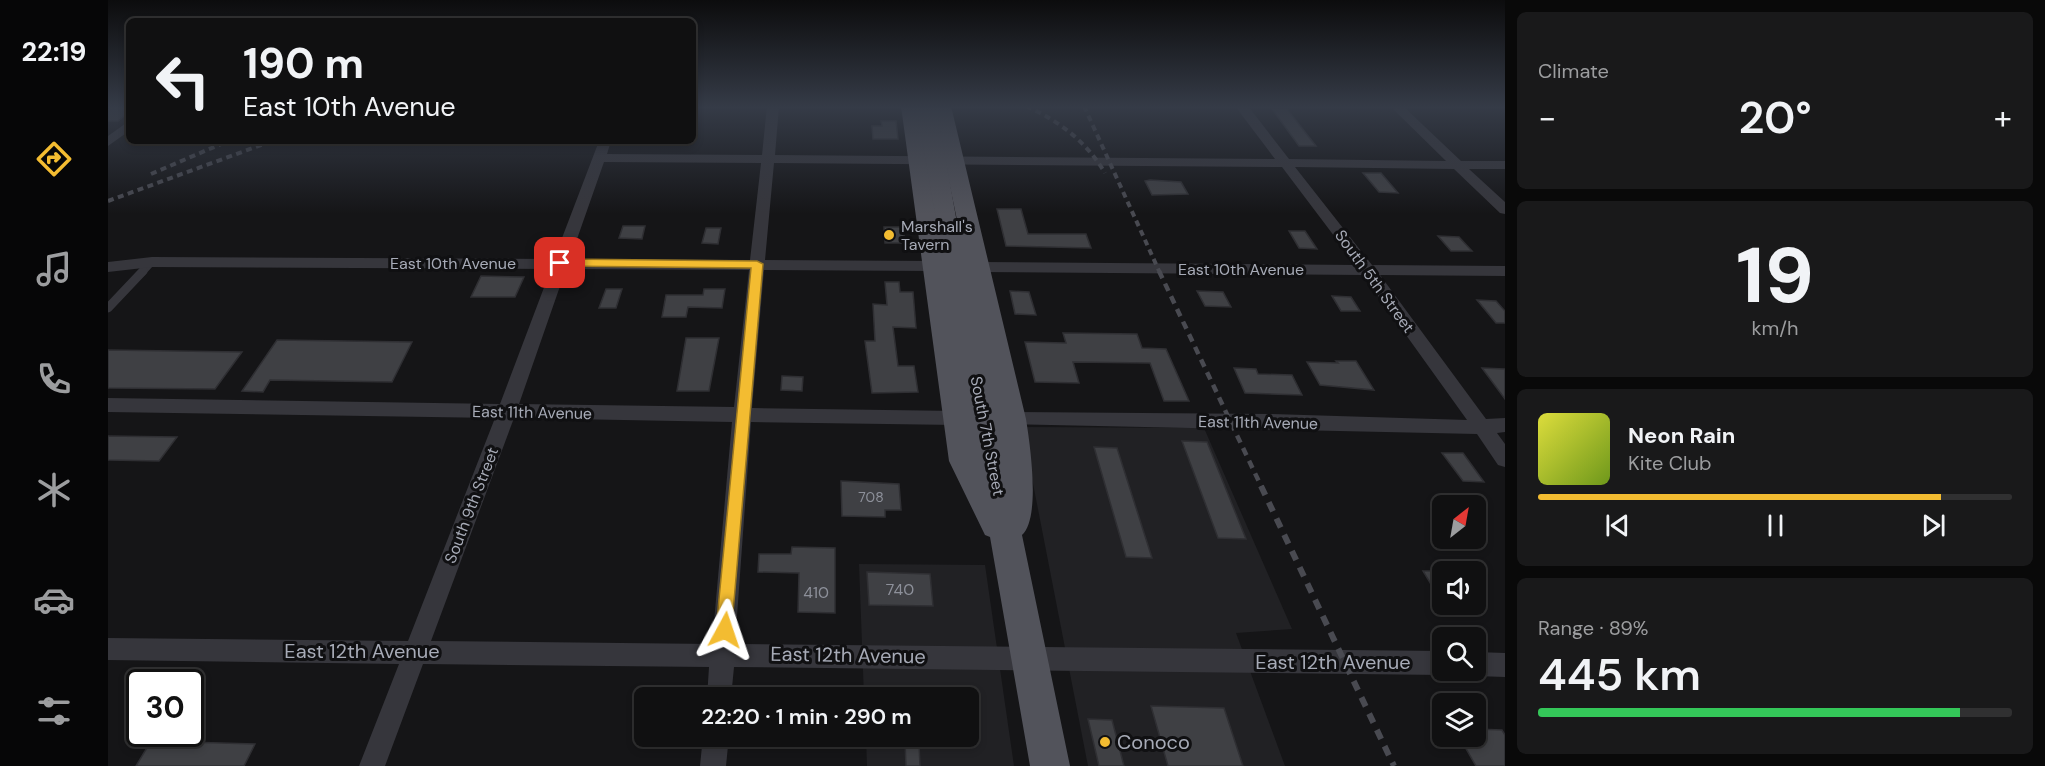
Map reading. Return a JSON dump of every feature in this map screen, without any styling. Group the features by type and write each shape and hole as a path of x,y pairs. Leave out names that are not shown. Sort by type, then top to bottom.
{"main road":[{"path":"915,142 964,461 1010,553"},
{"name":"South 7th Street","path":"932,142 1050,766"},
{"path":"950,142 1012,419 1019,465 1010,553"}],"street":[{"path":"720,687 742,416 771,142"},
{"name":"South 5th Street","path":"1269,142 1368,270 1505,459"},
{"path":"1434,142 1505,210"},
{"path":"602,149 770,158 1505,165"},
{"name":"South 9th Street","path":"372,766 507,411 602,149"},
{"name":"East 10th Avenue","path":"108,267 152,262 934,266"},
{"name":"East 10th Avenue","path":"978,267 1505,272"},
{"name":"East 11th Avenue","path":"108,405 957,418"},
{"name":"East 11th Avenue","path":"1012,419 1272,421 1460,428 1505,425"},
{"name":"East 12th Avenue","path":"108,649 723,653 1432,663"},
{"path":"1486,664 1505,665"},
{"path":"713,766 715,747"}],"lane":[{"path":"108,308 152,262"}],"shaded area":[{"path":"1022,427 1204,428 1292,629 1236,633 1285,766 1088,766"},
{"path":"859,564 985,565 1014,766 867,766 866,747 979,747 979,687 864,687"}],"building":[{"path":"1296,142 1313,142 1316,146 1299,146"},
{"path":"1363,173 1381,173 1398,193 1379,192"},
{"path":"1145,181 1181,182 1188,194 1152,195"},
{"path":"997,209 1021,209 1028,234 1086,234 1091,248 1006,246"},
{"path":"623,226 645,226 642,239 619,238"},
{"name":"Marshall's Tavern","path":"884,227 903,227 905,243 885,243"},
{"path":"706,228 721,228 718,244 702,243"},
{"path":"1289,231 1305,231 1317,249 1299,248"},
{"path":"1438,236 1459,237 1472,251 1451,251"},
{"path":"481,276 524,277 515,297 471,297"},
{"path":"885,282 899,282 900,292 913,292 916,328 893,327 898,366 914,366 918,392 872,393 865,341 875,341 873,304 887,305"},
{"path":"606,289 622,289 616,308 599,308"},
{"path":"704,289 725,289 722,308 688,307 686,317 662,317 666,295 703,295"},
{"path":"1010,291 1029,292 1036,315 1015,314"},
{"path":"1197,291 1223,292 1231,307 1205,306"},
{"path":"1332,296 1351,297 1360,311 1341,311"},
{"path":"1477,300 1496,301 1505,311 1505,323 1496,323"},
{"path":"1063,333 1137,334 1142,348 1166,349 1189,401 1164,401 1150,363 1073,362 1079,383 1035,382 1025,342 1066,343"},
{"path":"686,338 719,338 709,391 677,391"},
{"path":"277,340 412,342 392,382 270,380 263,392 242,391"},
{"path":"108,350 242,352 215,389 108,388"},
{"path":"1336,361 1356,361 1374,390 1320,385 1307,362 1338,363"},
{"path":"1234,368 1256,369 1258,374 1292,375 1302,395 1245,393"},
{"path":"1482,368 1505,369 1505,399"},
{"path":"782,376 803,377 802,391 781,390"},
{"path":"108,436 177,437 159,461 108,460"},
{"path":"1182,441 1207,442 1246,539 1218,538"},
{"path":"1094,447 1117,448 1152,558 1126,557"},
{"path":"1442,453 1463,453 1484,482 1463,481"},
{"path":"841,481 899,484 901,510 885,510 885,517 842,516"},
{"path":"792,547 835,548 835,613 798,612 799,573 758,572 759,554 791,554"},
{"path":"1423,571 1432,571 1432,586"},
{"path":"867,572 930,574 933,606 869,605"},
{"path":"1151,706 1224,708 1243,766 1168,766"},
{"name":"Conoco","path":"1088,719 1112,720 1124,766 1099,766"},
{"path":"1486,729 1502,730 1505,735 1505,766 1476,766 1465,747 1486,747"},
{"path":"204,743 255,744 244,766 136,766 147,747 204,747"},
{"path":"905,747 919,747 920,766 906,766"}],"railway":[{"path":"1080,142 1105,173"},
{"path":"1100,142 1160,273"},
{"path":"151,174 221,144"},
{"path":"108,201 264,144"},
{"path":"1159,271 1262,488"},
{"path":"1261,486 1394,766"}],"place":[{"name":"Marshall's Tavern","path":"889,235"},
{"name":"Conoco","path":"1105,742"}],"route":[{"path":"560,263 757,264 725,630"}]}
